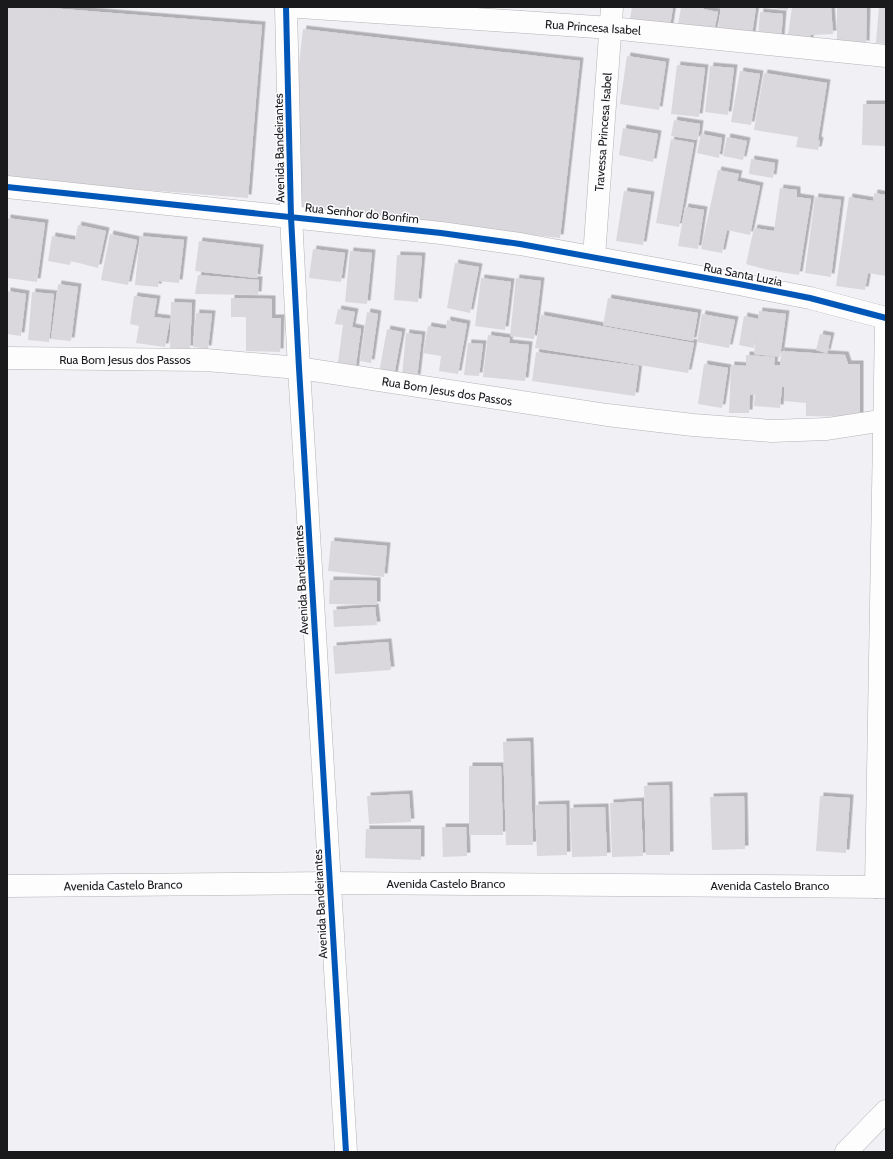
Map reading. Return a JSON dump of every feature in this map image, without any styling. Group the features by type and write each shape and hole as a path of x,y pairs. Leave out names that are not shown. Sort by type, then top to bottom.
{"street":[{"name":"Avenida Bandeirantes","path":"286,7 291,217 346,1152"},
{"name":"Rua Princesa Isabel","path":"300,7 612,17 886,56"},
{"name":"Travessa Princesa Isabel","path":"594,258 612,17"},
{"name":"Rua Senhor do Bonfim","path":"7,187 441,233 594,258"},
{"name":"Rua Santa Luzia","path":"594,258 796,296 886,318"},
{"path":"881,887 886,324"},
{"name":"Rua Bom Jesus dos Passos","path":"7,358 206,360 299,368 607,415 693,425 772,431 827,429 885,420"},
{"name":"Avenida Castelo Branco","path":"7,886 330,883 881,887"},
{"path":"846,1152 886,1111"}],"building":[{"path":"7,7 38,7 262,25 248,198 7,179"},
{"path":"632,7 673,7 669,33 629,26"},
{"path":"681,7 704,7 703,9 718,12 714,31 678,25"},
{"path":"721,7 756,7 751,42 717,37"},
{"path":"765,7 788,7 788,10"},
{"path":"792,7 831,7 833,34 811,35 809,45 787,42"},
{"path":"837,7 867,7 866,44 837,43"},
{"path":"879,7 886,7 886,44 876,43"},
{"path":"760,12 783,14 781,39 758,37"},
{"path":"303,29 580,61 560,238 283,206"},
{"path":"627,56 666,62 659,110 620,104"},
{"path":"677,65 705,68 699,117 671,114"},
{"path":"710,66 734,68 728,115 705,112"},
{"path":"740,71 760,74 751,125 731,122"},
{"path":"764,73 827,83 818,140 820,141 818,150 796,147 798,137 754,130"},
{"path":"863,104 886,104 886,146 862,145"},
{"path":"674,120 700,124 698,140 671,136"},
{"path":"623,128 658,134 653,162 619,155"},
{"path":"701,134 722,138 719,158 697,153"},
{"path":"727,137 747,141 743,160 723,156"},
{"path":"671,139 694,143 679,227 656,223"},
{"path":"751,159 775,163 773,178 749,174"},
{"path":"718,170 739,174 737,181 760,186 750,235 727,230 722,253 701,249"},
{"path":"780,188 797,190 797,197 811,199 799,275 768,270 746,264 754,228 774,231"},
{"path":"624,191 651,195 643,245 616,241"},
{"path":"874,193 886,195 886,276 868,273 865,290 836,286 849,197 873,201"},
{"path":"815,197 841,200 831,277 805,273"},
{"path":"685,207 704,210 698,249 678,246"},
{"path":"7,218 45,223 37,282 7,278"},
{"path":"78,225 106,231 98,268 71,261 70,265 48,261 52,236 75,240"},
{"path":"110,234 137,240 128,285 101,280"},
{"path":"140,236 184,240 179,283 159,281 158,287 135,285"},
{"path":"199,241 260,248 257,278 195,271"},
{"path":"313,249 345,253 341,282 309,278"},
{"path":"350,251 372,253 367,304 345,302"},
{"path":"397,255 422,256 418,302 394,300"},
{"path":"455,263 479,267 470,313 447,308"},
{"path":"198,275 259,280 258,295 195,294"},
{"path":"481,278 511,282 505,330 475,326"},
{"path":"516,278 541,281 534,339 510,336"},
{"path":"58,284 78,287 71,341 51,339"},
{"path":"7,291 26,294 21,336 7,334"},
{"path":"32,292 54,294 49,342 28,340"},
{"path":"134,296 157,299 154,317 170,319 165,347 136,343 139,326 130,324"},
{"path":"231,298 272,299 272,318 281,318 280,352 246,351 246,317 231,317"},
{"path":"608,298 698,313 693,341 603,325"},
{"path":"171,302 192,303 190,349 170,348"},
{"path":"338,309 355,312 352,327 361,329 355,372 337,369 343,325 335,324"},
{"path":"759,311 786,314 780,357 754,354 757,329 754,348 739,345 744,316 758,319"},
{"path":"367,312 378,314 371,363 360,361"},
{"path":"196,313 212,314 208,349 193,347"},
{"path":"702,314 735,320 729,348 697,342"},
{"path":"541,315 694,343 688,373 535,348"},
{"path":"447,320 467,324 458,374 439,371 441,356 423,353 428,326 446,329"},
{"path":"387,329 402,332 394,376 379,373"},
{"path":"406,333 422,335 417,378 402,376"},
{"path":"820,334 831,336 827,353 816,350"},
{"path":"488,335 510,338 509,343 529,345 525,381 483,377"},
{"path":"468,343 483,344 479,376 464,375"},
{"path":"781,351 845,355 848,364 860,364 860,417 806,416 806,403 784,401 784,387 782,387 780,408 754,406 755,395 750,395 749,413 729,413 731,365 746,366 746,355 775,357 774,365 780,365"},
{"path":"536,352 639,366 635,396 532,381"},
{"path":"704,364 728,368 722,408 698,404"},
{"path":"331,541 387,546 384,577 328,571"},
{"path":"330,580 377,581 377,605 329,604"},
{"path":"375,607 377,625 334,627 333,610"},
{"path":"388,642 391,670 335,674 333,646"},
{"path":"530,741 533,845 506,845 503,742"},
{"path":"469,766 501,766 503,835 469,835"},
{"path":"669,785 670,855 646,855 644,786"},
{"path":"409,794 411,822 369,824 367,796"},
{"path":"744,796 745,849 712,850 710,797"},
{"path":"820,796 850,798 846,853 816,851"},
{"path":"641,801 643,856 612,857 610,803"},
{"path":"566,804 567,855 537,856 535,805"},
{"path":"605,807 607,856 572,857 570,808"},
{"path":"442,827 466,827 467,856 443,857"},
{"path":"366,829 421,829 421,860 365,858"}],"cycle path":[{"path":"286,7 291,217 346,1152"},
{"path":"7,187 441,233 520,244 810,298 886,318"}]}
